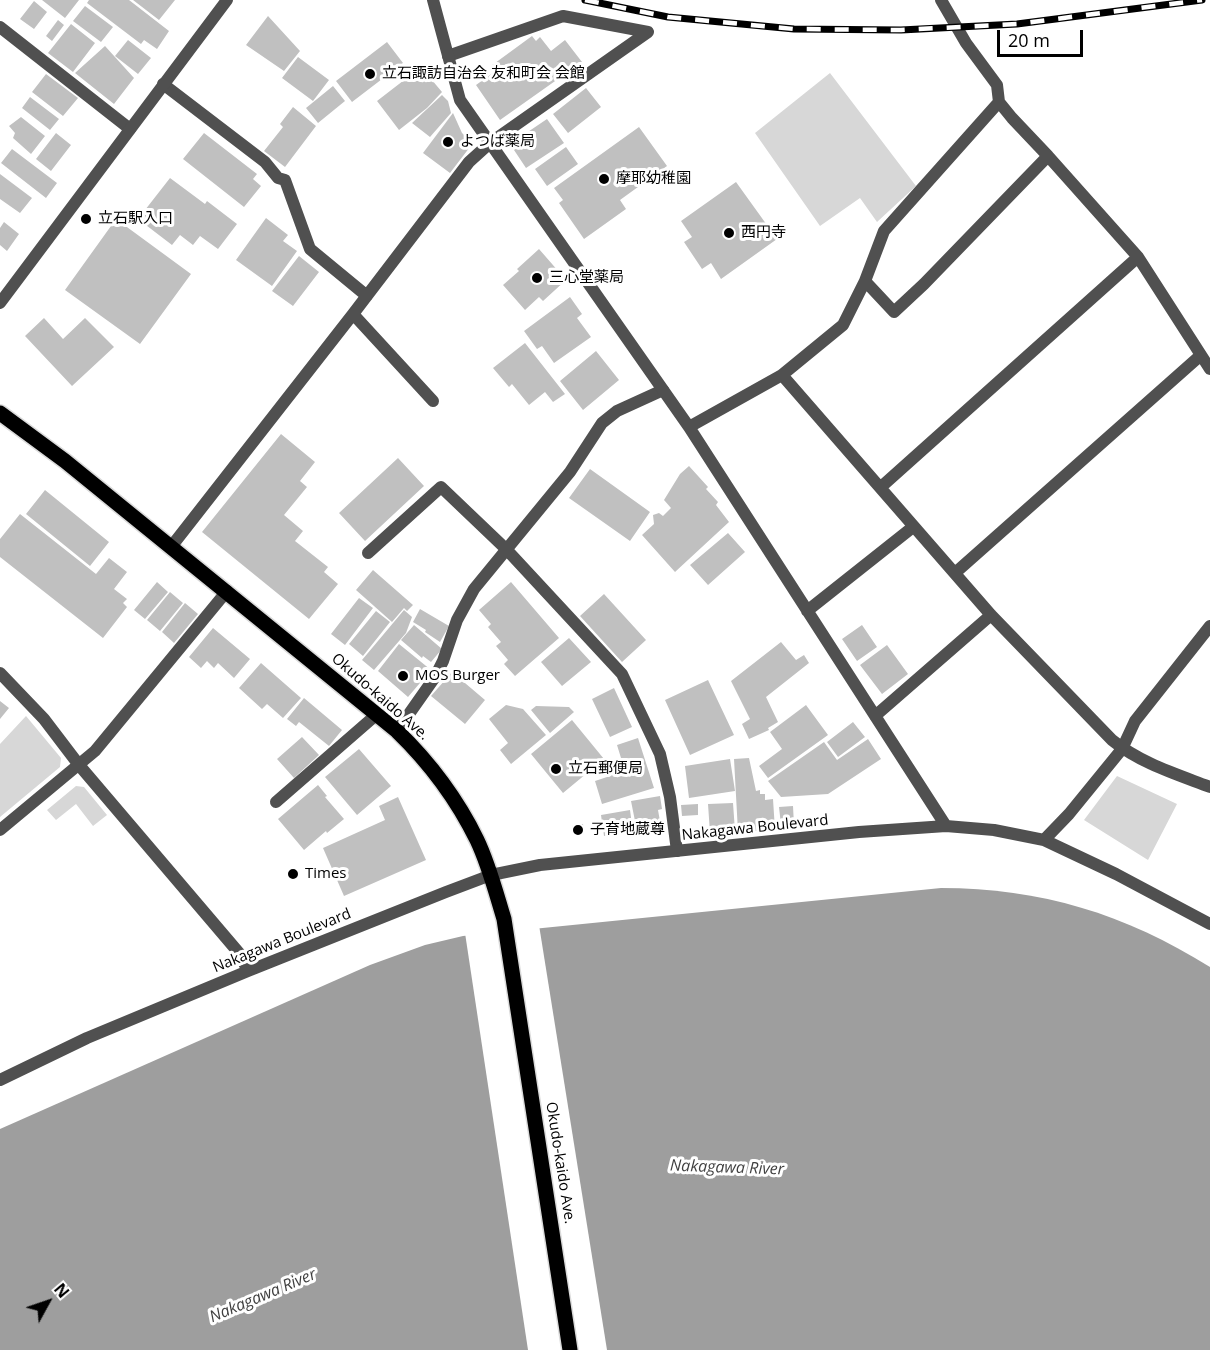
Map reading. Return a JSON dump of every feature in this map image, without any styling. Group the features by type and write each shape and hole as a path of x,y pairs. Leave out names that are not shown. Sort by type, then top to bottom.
{"main road":[{"name":"Okudo-kaido Ave.","path":"0,412 65,460 397,731 415,749 449,793 477,840 504,919 570,1350"}],"street":[{"path":"2,297 227,0"},
{"path":"433,0 460,100 689,428 946,826"},
{"path":"941,0 966,43 997,85 999,102 1138,257 1210,369"},
{"path":"171,547 469,162 490,143 648,32 563,16 448,56"},
{"path":"0,27 130,129"},
{"path":"163,84 265,162 278,178 285,180 310,249 367,296"},
{"path":"689,428 782,375 843,325 865,281 884,231 999,102"},
{"path":"865,281 894,312 924,285 1048,156"},
{"path":"881,487 1138,257"},
{"path":"353,314 434,401"},
{"path":"955,573 1201,355"},
{"path":"782,375 991,615 1122,748 1162,770 1210,787"},
{"path":"397,731 435,677 457,620 474,589 570,472 602,423 617,411 663,390"},
{"path":"368,553 441,487 507,550 622,674 660,754 670,796 677,851"},
{"path":"807,611 914,527"},
{"path":"0,830 95,750 226,591"},
{"path":"875,716 991,615"},
{"path":"1044,840 1069,814 1122,748 1135,721 1210,626"},
{"path":"0,673 44,719 79,765 239,953 248,971"},
{"path":"276,802 376,715"},
{"name":"Nakagawa Boulevard","path":"0,1080 87,1038 248,971 490,875 540,865 859,832 946,826 994,830 1044,840 1116,874 1210,924"}],"shaded area":[{"path":"830,73 916,186 877,222 860,198 820,226 755,133"},
{"path":"26,716 61,758 60,767 0,817 0,744"},
{"path":"1117,776 1177,804 1148,860 1084,820"},
{"path":"76,786 84,787 107,815 93,826 76,804 56,820 47,810"}],"water":[{"name":"Nakagawa River","path":"941,888 1013,893 1081,908 1146,932 1210,967 1210,1350 0,1350 0,1129 370,965 425,945 463,936"}],"pier":[{"path":"539,925 607,1350 528,1350 465,933"}],"building":[{"path":"42,0 79,0 65,18"},
{"path":"89,0 129,0 169,31 157,49 144,40 141,44 87,3"},
{"path":"133,0 175,0 159,20"},
{"path":"34,1 47,12 34,29 20,19"},
{"path":"85,6 113,27 101,42 73,21"},
{"path":"268,16 300,51 284,71 246,45"},
{"path":"58,20 64,25 52,41 46,36"},
{"path":"71,24 95,43 73,72 48,53"},
{"path":"532,36 536,41 540,37 551,51 565,40 582,62 500,120 476,85 494,72 491,66"},
{"path":"128,40 151,58 138,74 115,56"},
{"path":"387,42 403,63 352,102 336,81"},
{"path":"105,46 134,78 114,104 75,73"},
{"path":"298,57 329,80 313,101 282,78"},
{"path":"421,67 442,92 427,108 399,130 377,101"},
{"path":"46,74 78,98 63,116 32,92"},
{"path":"333,86 345,101 318,123 306,108"},
{"path":"586,88 601,107 568,133 553,114"},
{"path":"442,95 448,101 451,113 430,137 412,123"},
{"path":"30,97 59,119 50,130 22,108"},
{"path":"293,107 316,126 285,167 264,151 283,127 280,124"},
{"path":"453,113 462,133 473,143 450,173 423,153"},
{"path":"21,117 45,136 31,154 13,138 15,133 9,126"},
{"path":"547,119 564,143 526,168 510,144"},
{"path":"639,127 667,166 620,200 626,209 584,239 559,203 563,200 554,188"},
{"path":"56,133 71,145 51,171 36,159"},
{"path":"204,133 257,174 253,179 261,186 244,207 183,159"},
{"path":"566,147 578,164 547,186 535,169"},
{"path":"12,149 57,183 46,198 1,163"},
{"path":"0,174 32,198 20,213 0,199"},
{"path":"170,178 205,204 207,201 237,224 218,249 200,236 193,245 180,235 172,245 138,219"},
{"path":"736,182 777,239 721,279 711,263 702,269 684,242 692,237 681,221"},
{"path":"266,218 288,235 283,241 297,251 272,286 236,260"},
{"path":"116,219 191,274 140,344 65,290"},
{"path":"4,222 19,234 7,251 0,245 0,228"},
{"path":"539,249 566,280 543,301 539,297 525,310 503,285"},
{"path":"299,256 319,272 293,306 272,291"},
{"path":"570,297 582,314 577,318 591,337 554,363 542,346 537,349 524,331"},
{"path":"44,318 63,339 85,318 114,347 72,386 25,336"},
{"path":"525,343 565,394 553,402 545,392 529,405 512,384 509,387 493,368"},
{"path":"596,351 619,380 583,410 560,381"},
{"path":"281,434 315,462 300,481 307,487 284,515 303,531 295,541 328,567 324,572 338,584 309,619 202,532"},
{"path":"398,458 424,486 365,541 339,513"},
{"path":"689,466 708,487 706,489 718,502 716,505 729,522 675,572 642,535 654,524 653,515 659,513 663,516 671,508 664,500 680,474"},
{"path":"590,469 650,512 630,541 569,498"},
{"path":"45,490 109,542 90,566 26,514"},
{"path":"20,514 96,574 109,558 127,572 114,589 127,599 123,603 127,607 103,638 0,557 0,539"},
{"path":"728,533 745,552 708,585 690,565"},
{"path":"373,570 413,605 407,611 404,608 392,622 356,590"},
{"path":"157,582 168,592 145,619 134,610"},
{"path":"511,582 559,638 515,676 504,664 508,660 496,646 501,642 488,627 491,624 479,610"},
{"path":"170,592 183,603 160,631 147,620"},
{"path":"604,594 646,640 622,662 580,616"},
{"path":"359,598 373,608 345,645 331,634"},
{"path":"185,603 198,614 174,643 162,632"},
{"path":"420,609 449,626 440,642 413,622"},
{"path":"404,610 412,617 406,633 374,670 362,660"},
{"path":"376,611 390,622 363,656 349,644"},
{"path":"414,625 442,649 431,662 423,656 422,658 401,640"},
{"path":"862,625 877,647 857,661 842,639"},
{"path":"213,628 250,659 234,678 218,663 214,668 207,661 201,668 189,657"},
{"path":"569,638 591,662 562,686 541,662"},
{"path":"781,642 796,660 804,655 809,663 766,697 778,722 768,728 769,730 749,739 742,724 750,719 731,681"},
{"path":"399,644 431,670 408,697 378,671"},
{"path":"887,645 908,674 882,694 860,665"},
{"path":"261,663 301,698 283,718 267,704 262,709 239,688"},
{"path":"452,672 485,700 465,724 431,696"},
{"path":"708,680 734,735 690,755 665,700"},
{"path":"614,688 632,727 610,737 592,699"},
{"path":"304,698 342,730 329,746 299,722 296,726 287,719"},
{"path":"0,701 9,708 0,719"},
{"path":"506,705 523,709 546,735 511,764 500,750 508,743 489,719"},
{"path":"806,705 828,735 768,778 759,766 782,749 770,732"},
{"path":"536,706 569,707 574,712 550,733 531,710"},
{"path":"572,720 604,759 563,793 531,754"},
{"path":"853,722 865,737 838,757 827,742"},
{"path":"302,737 319,755 294,778 277,759"},
{"path":"638,738 654,788 602,804 595,781 616,774 612,761 621,758 617,745"},
{"path":"868,739 881,759 828,794 781,797 768,781 824,742 837,760"},
{"path":"359,749 391,786 357,815 325,777"},
{"path":"749,758 756,791 760,790 760,794 765,794 765,800 773,799 775,830 738,832 734,759"},
{"path":"730,759 735,791 689,798 685,766"},
{"path":"318,785 344,819 304,850 278,819"},
{"path":"660,796 662,809 658,810 661,827 637,831 631,801"},
{"path":"398,797 426,860 344,896 323,848 385,820 379,806"},
{"path":"733,803 735,831 710,833 708,804"},
{"path":"698,804 698,815 682,816 681,805"},
{"path":"793,806 794,825 781,825 779,807"},
{"path":"630,810 633,832 604,836 601,815"},
{"path":"583,824 584,834 573,835 572,826"}],"railway":[{"path":"585,0 668,17 794,29 901,30 1017,24 1202,0"}],"place":[{"name":"立石諏訪自治会 友和町会 会館","path":"370,74"},
{"name":"よつば薬局","path":"448,142"},
{"name":"摩耶幼稚園","path":"604,179"},
{"name":"立石駅入口","path":"86,219"},
{"name":"西円寺","path":"729,233"},
{"name":"三心堂薬局","path":"537,278"},
{"name":"MOS Burger","path":"403,676"},
{"name":"立石郵便局","path":"556,769"},
{"name":"子育地蔵尊","path":"578,830"},
{"name":"Times","path":"293,874"}]}
